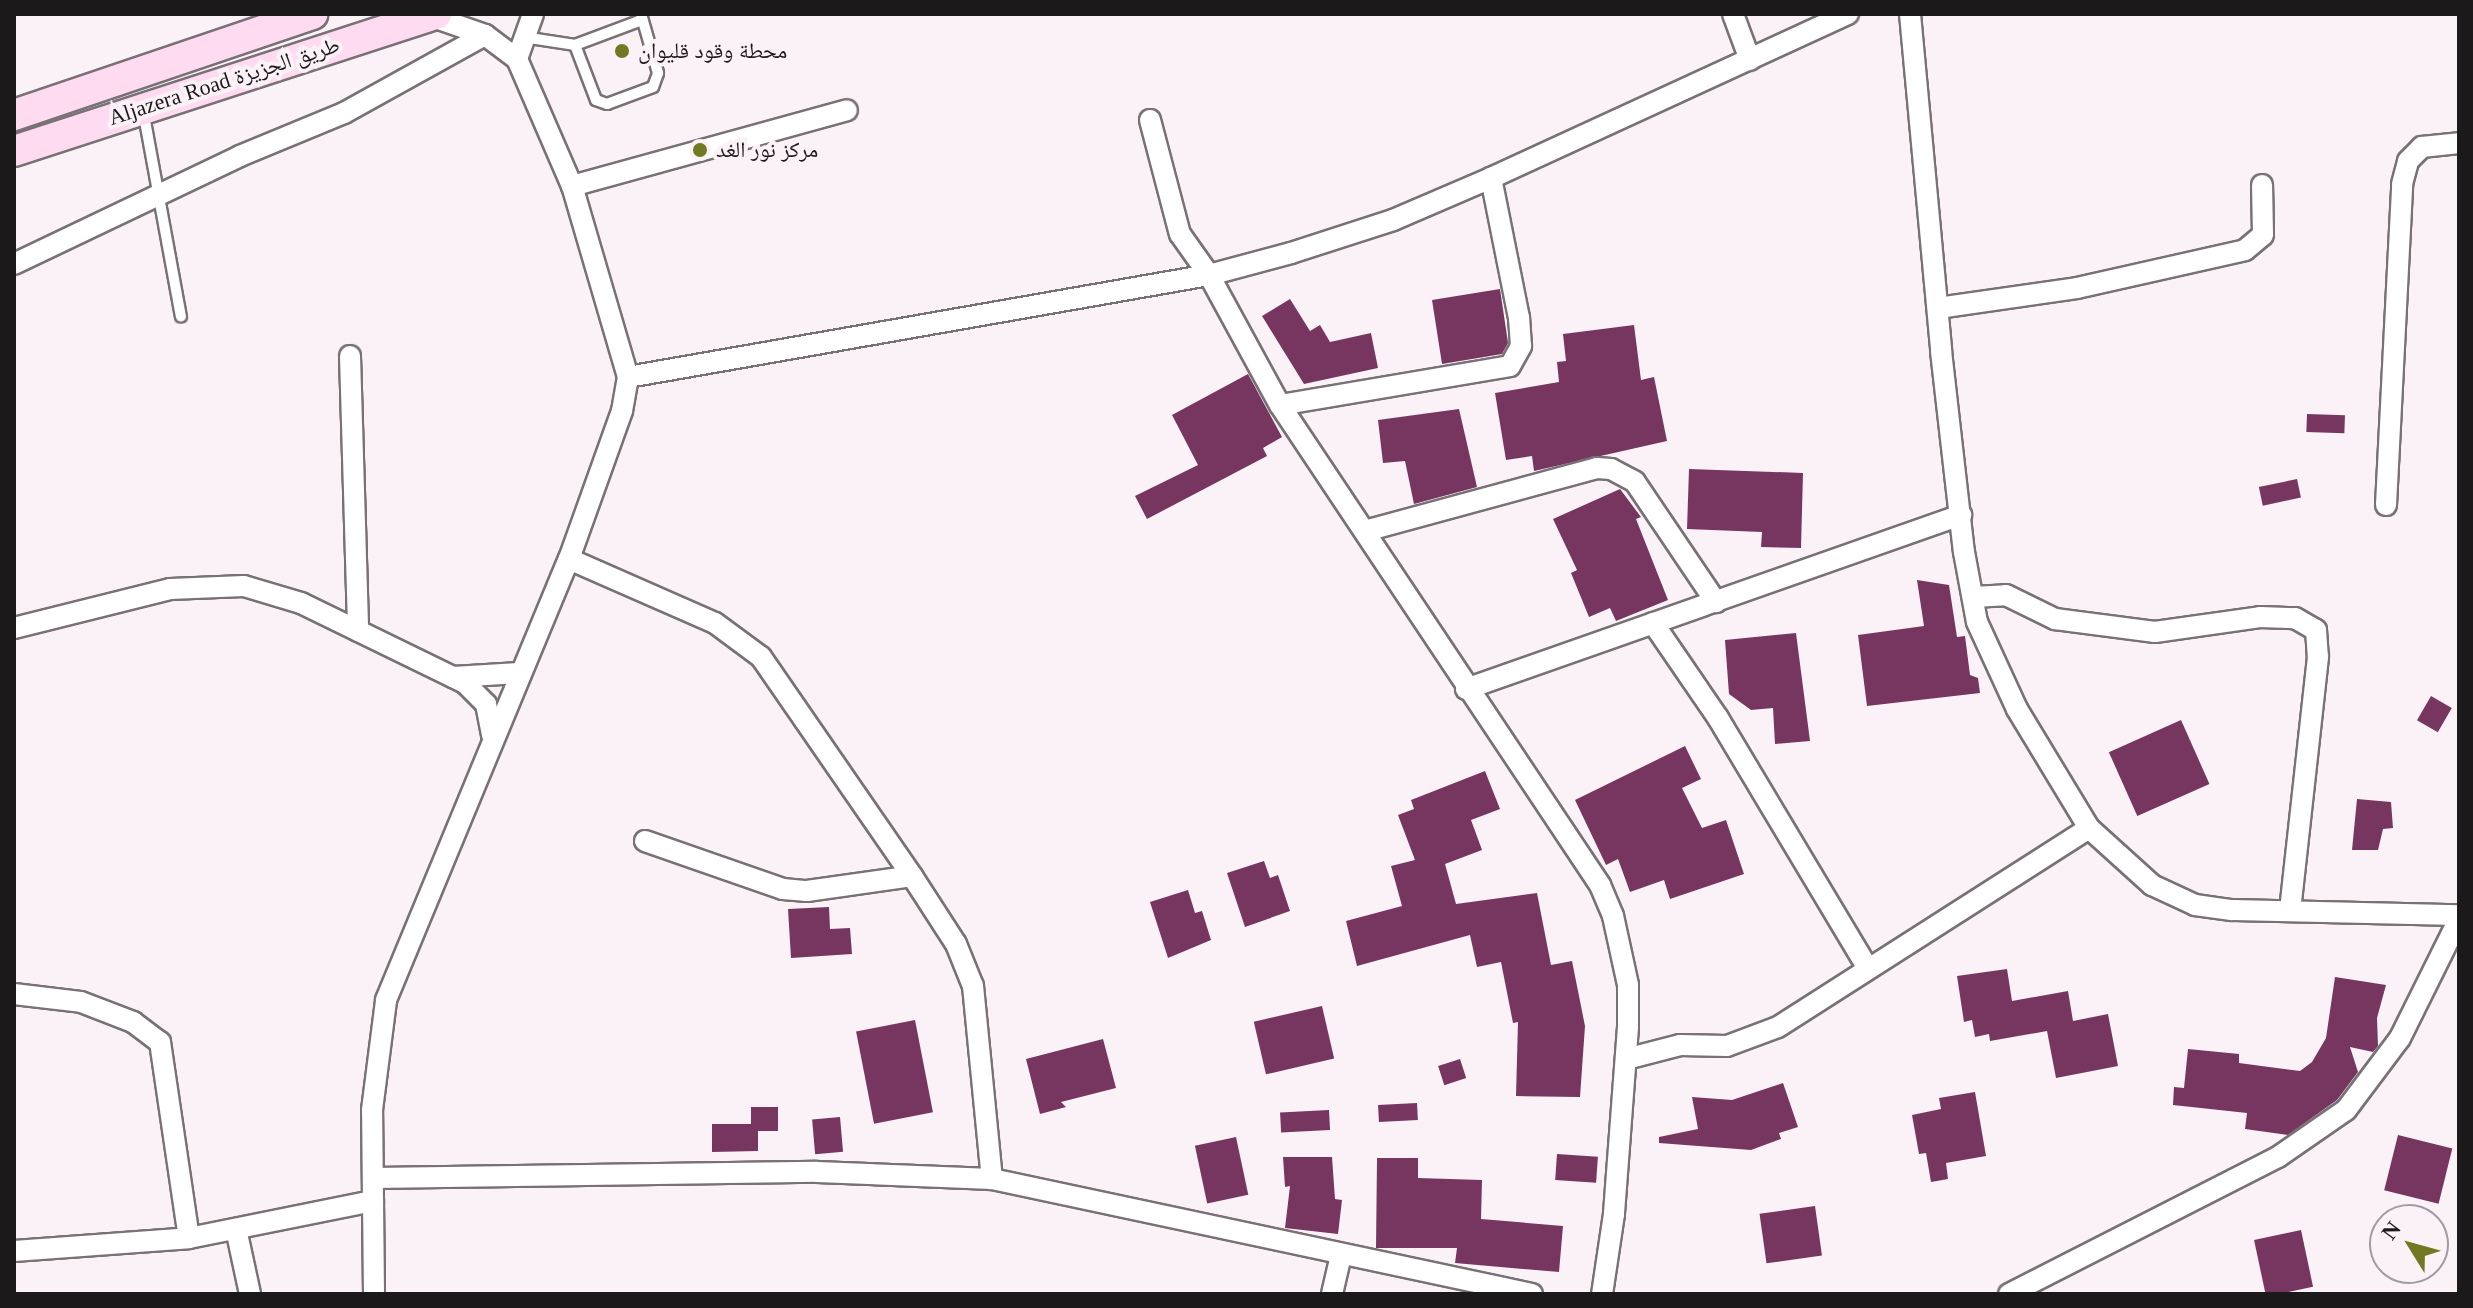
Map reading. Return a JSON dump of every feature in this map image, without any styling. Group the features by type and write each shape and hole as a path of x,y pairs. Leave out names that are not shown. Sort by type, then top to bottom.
{"main road":[{"name":"Aljazera Road طريق الجزيزة","path":"14,115 312,14"},
{"name":"Aljazera Road طريق الجزيزة","path":"14,151 433,15"}],"street":[{"path":"517,59 533,14"},
{"path":"1733,14 1750,60"},
{"path":"628,377 1209,275 1393,220 1848,14"},
{"path":"1910,14 1938,308 1973,597 1983,640 2017,709 2089,828 2152,885 2195,905 2459,917 2400,1038 2346,1110 2278,1157 2009,1294"},
{"path":"374,1294 372,1110 386,1000 492,735 569,559 622,411 628,377 572,186 517,59 485,35 433,15"},
{"path":"14,264 344,113 485,35"},
{"path":"572,186 847,110"},
{"path":"1150,120 1180,234 1209,275 1280,405 1466,689 1600,885 1613,916 1628,985 1626,1059 1602,1294"},
{"path":"2386,505 2402,184 2408,161 2422,147 2459,143"},
{"path":"1280,405 1510,366 1521,346 1519,318 1491,178"},
{"path":"1938,308 2077,288 2245,250 2263,235 2262,185"},
{"path":"350,356 358,631"},
{"path":"1365,531 1597,468 1611,469 1635,482 1716,602"},
{"path":"1466,689 1961,515"},
{"path":"569,559 715,623 761,657 912,876 956,944 973,986 992,1179"},
{"path":"14,628 170,589 220,583 301,603 453,677 486,704 492,735"},
{"path":"1973,597 2006,595 2055,619 2155,632 2260,617 2295,618 2316,630 2318,657 2290,910"},
{"path":"1653,623 1718,718 1867,967"},
{"path":"453,677 519,673"},
{"path":"1626,1059 1680,1045 1727,1046 1753,1039 2089,828"},
{"path":"645,841 783,889 807,891 912,876"},
{"path":"14,994 81,1002 133,1022 160,1042 189,1238"},
{"path":"374,1178 817,1172 992,1179 1341,1256 1532,1294"},
{"path":"14,1251 189,1238 373,1201"},
{"path":"236,1229 250,1294"},
{"path":"1332,1294 1341,1256"}],"lane":[{"path":"523,37 575,45 642,17 658,73 653,87 607,104 596,100 575,45"},
{"path":"142,107 162,195 181,317"}],"building":[{"path":"1500,289 1508,343 1502,354 1442,364 1432,300"},
{"path":"1290,299 1310,331 1320,325 1330,342 1371,333 1378,368 1304,384 1262,316"},
{"path":"1634,325 1641,380 1654,377 1667,441 1534,471 1532,456 1506,460 1495,393 1559,382 1557,362 1566,361 1563,334"},
{"path":"1248,374 1282,437 1263,448 1267,456 1147,519 1135,496 1198,465 1172,415"},
{"path":"1459,409 1477,487 1414,504 1405,461 1383,463 1378,420"},
{"path":"2307,414 2345,415 2344,433 2306,432"},
{"path":"1689,469 1803,473 1801,548 1761,547 1762,532 1687,529"},
{"path":"2297,479 2301,498 2263,506 2259,487"},
{"path":"1620,489 1641,517 1636,519 1668,600 1616,621 1610,608 1589,617 1571,573 1577,570 1553,519"},
{"path":"1917,580 1949,585 1957,637 1965,636 1970,675 1978,678 1980,693 1867,706 1858,635 1924,626"},
{"path":"1796,633 1810,741 1775,744 1773,708 1751,710 1729,694 1725,640"},
{"path":"2431,696 2452,708 2438,732 2417,720"},
{"path":"2181,720 2209,784 2137,816 2109,752"},
{"path":"1685,746 1701,779 1682,788 1702,828 1726,820 1744,874 1670,899 1664,880 1630,892 1618,859 1606,865 1575,800"},
{"path":"1485,771 1500,809 1471,820 1482,850 1445,864 1456,904 1537,893 1551,965 1572,961 1585,1026 1580,1097 1516,1096 1518,1022 1513,1023 1501,962 1477,967 1470,935 1357,966 1346,921 1402,906 1391,866 1415,860 1398,815 1414,809 1411,800"},
{"path":"2357,799 2391,802 2393,828 2383,829 2378,850 2352,850"},
{"path":"1264,861 1270,878 1278,875 1290,911 1245,927 1227,873"},
{"path":"1188,890 1195,913 1202,911 1211,940 1168,958 1150,902"},
{"path":"829,907 830,929 850,928 852,954 791,958 788,909"},
{"path":"2007,969 2012,1001 2068,991 2073,1021 2108,1014 2118,1066 2056,1078 2047,1031 1990,1041 1989,1034 1975,1037 1972,1020 1964,1022 1957,976"},
{"path":"2335,977 2386,985 2377,1018 2378,1046 2373,1052 2350,1047 2358,1072 2337,1100 2288,1135 2245,1129 2247,1113 2173,1105 2174,1087 2184,1088 2188,1049 2239,1054 2239,1063 2300,1071 2312,1062 2326,1038"},
{"path":"1322,1006 1334,1059 1266,1074 1254,1022"},
{"path":"915,1020 933,1112 874,1124 856,1031"},
{"path":"1103,1039 1116,1088 1061,1102 1066,1107 1040,1114 1026,1059"},
{"path":"1460,1059 1466,1078 1444,1085 1438,1066"},
{"path":"1783,1083 1798,1127 1779,1133 1781,1139 1751,1150 1659,1143 1659,1137 1698,1129 1692,1097 1732,1100"},
{"path":"1975,1092 1986,1156 1946,1163 1948,1179 1931,1182 1926,1153 1919,1154 1912,1115 1941,1109 1939,1098"},
{"path":"1417,1103 1418,1120 1379,1122 1378,1105"},
{"path":"751,1107 778,1107 778,1131 758,1131 758,1151 712,1152 712,1124 751,1124"},
{"path":"1329,1110 1330,1130 1281,1133 1280,1113"},
{"path":"840,1117 843,1152 815,1154 812,1119"},
{"path":"2398,1135 2452,1149 2439,1204 2384,1190"},
{"path":"1236,1137 1248,1195 1207,1203 1195,1146"},
{"path":"1557,1154 1598,1157 1596,1183 1555,1180"},
{"path":"1283,1157 1332,1157 1335,1199 1342,1200 1338,1234 1285,1228 1290,1186 1285,1187"},
{"path":"1377,1158 1418,1158 1418,1178 1482,1180 1481,1219 1563,1226 1559,1272 1455,1263 1457,1248 1376,1248"},
{"path":"1815,1206 1822,1256 1767,1263 1760,1214"},
{"path":"2301,1230 2313,1287 2266,1294 2254,1240"}],"place":[{"name":"محطة وقود قليوان","path":"622,51"},
{"name":"مركز نور الغد","path":"700,150"}]}
